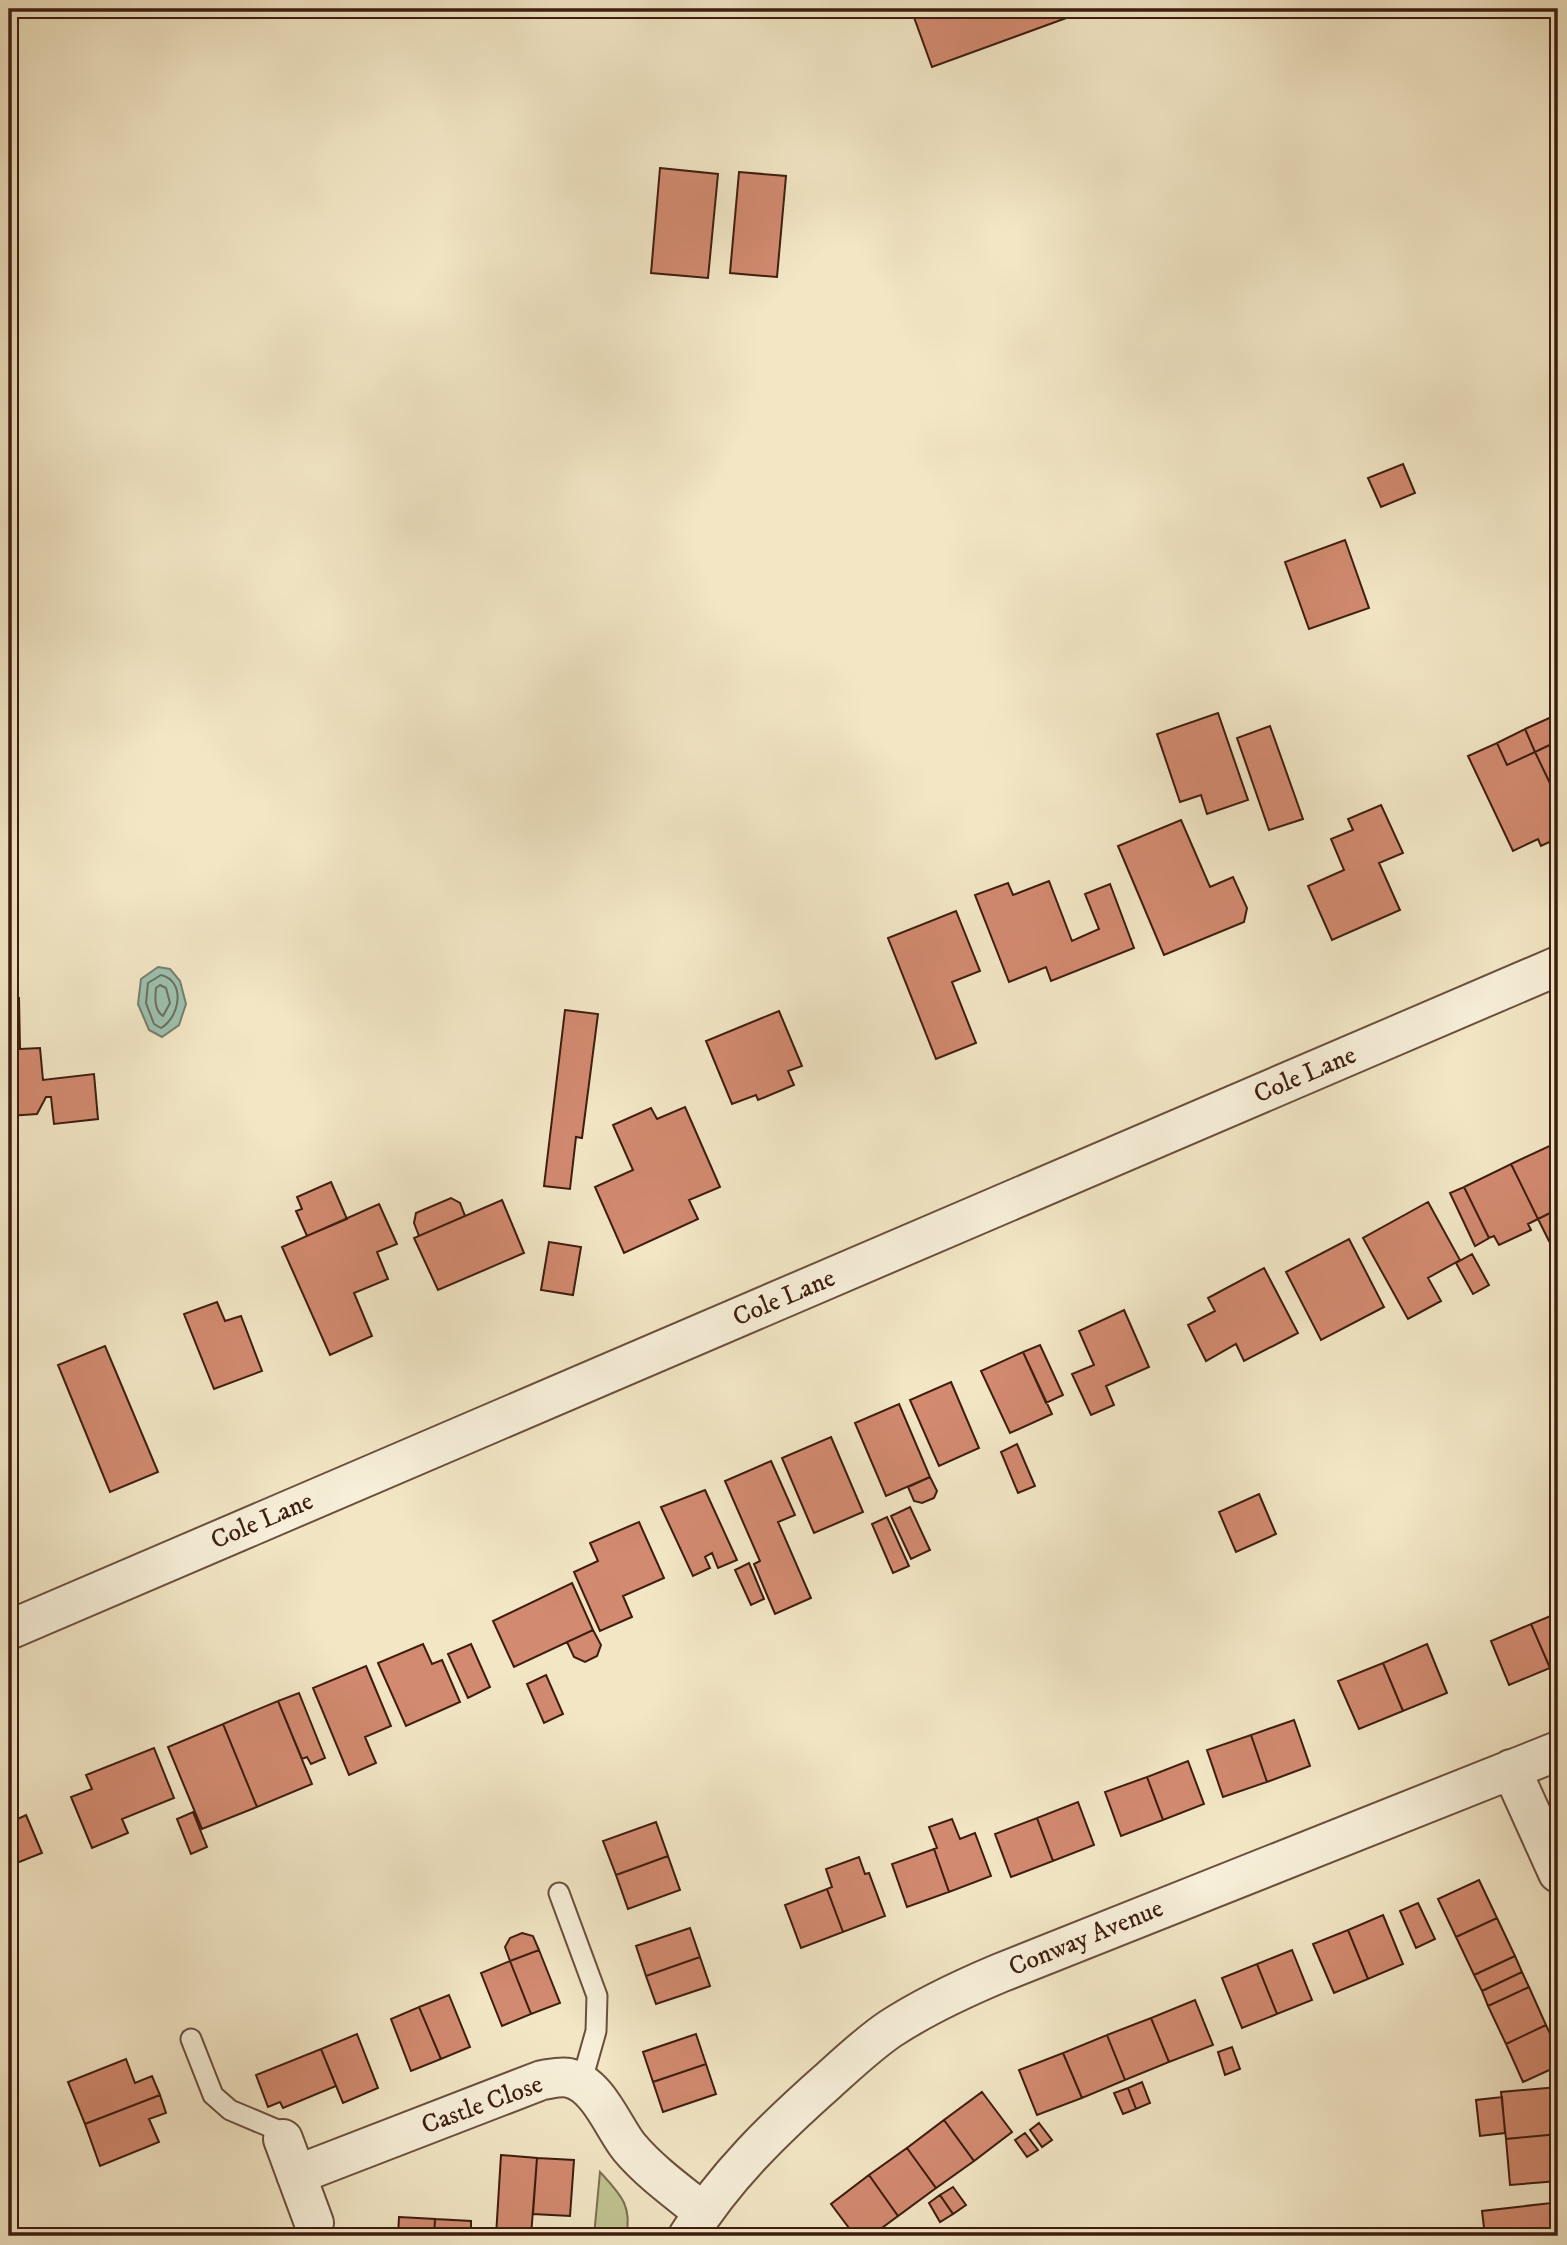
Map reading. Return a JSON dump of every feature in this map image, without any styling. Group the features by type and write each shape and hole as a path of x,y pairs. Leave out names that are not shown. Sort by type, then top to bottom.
{"street":[{"name":"Cole Lane","path":"9,1630 1558,966"},
{"name":"Conway Avenue","path":"696,2224 734,2172 806,2101 887,2031 923,2009 1000,1973 1558,1751"},
{"path":"1511,1769 1558,1873"},
{"name":"Castle Close","path":"296,2175 542,2080 569,2078 581,2084 598,2099 629,2147 651,2169 696,2224"},
{"path":"283,2139 314,2223"}],"lane":[{"path":"559,1893 597,1996 596,2031 581,2084"},
{"path":"191,2039 213,2095 230,2110 280,2132 283,2139"}],"shaded area":[{"path":"600,2172 623,2200 628,2216 626,2236 594,2236"}],"water":[{"path":"158,967 170,969 180,981 186,1004 179,1025 162,1037 149,1030 138,1004 141,979"}],"building":[{"path":"911,9 1091,9 932,67"},
{"path":"660,168 718,174 708,278 651,273"},
{"path":"739,172 786,176 777,277 730,273"},
{"path":"1403,464 1415,493 1381,507 1368,478"},
{"path":"1345,540 1369,608 1309,629 1285,562"},
{"path":"1218,713 1248,800 1207,814 1201,795 1180,802 1157,734"},
{"path":"1558,714 1558,741 1535,752 1525,729"},
{"path":"1270,726 1303,819 1269,830 1237,738"},
{"path":"1525,729 1535,752 1507,765 1497,743"},
{"path":"1558,741 1558,800 1535,752"},
{"path":"1497,743 1507,765 1535,752 1558,800 1558,838 1541,846 1538,839 1513,851 1468,756"},
{"path":"1381,805 1403,853 1379,863 1400,910 1332,940 1308,886 1344,870 1331,839 1353,830 1348,819"},
{"path":"1181,820 1210,887 1233,877 1247,908 1244,922 1164,955 1118,846"},
{"path":"1049,881 1072,941 1099,929 1085,894 1110,884 1134,948 1051,981 1046,967 1009,982 975,895 1008,883 1013,895"},
{"path":"956,911 980,971 952,982 976,1043 936,1059 888,938"},
{"path":"19,998 20,1049 40,1048 43,1080 94,1074 98,1119 54,1124 51,1097 46,1097 37,1114 9,1116 9,999"},
{"path":"565,1010 598,1014 582,1138 576,1137 570,1189 544,1186"},
{"path":"779,1011 802,1066 788,1071 794,1085 758,1100 756,1095 732,1104 706,1041"},
{"path":"685,1107 720,1187 689,1200 698,1219 624,1253 595,1187 633,1170 613,1125 651,1108 657,1119"},
{"path":"1558,1142 1558,1209 1538,1219 1511,1164"},
{"path":"1511,1164 1538,1219 1528,1224 1531,1230 1499,1245 1494,1236 1489,1238 1464,1187"},
{"path":"331,1182 347,1219 307,1236 296,1211 302,1209 297,1197"},
{"path":"1464,1187 1489,1238 1475,1246 1450,1193"},
{"path":"451,1198 460,1203 465,1216 419,1236 414,1223 416,1213"},
{"path":"502,1200 524,1253 438,1290 414,1238"},
{"path":"1428,1202 1460,1260 1428,1278 1441,1301 1408,1319 1363,1238"},
{"path":"379,1204 397,1244 377,1252 388,1279 354,1293 372,1336 330,1355 282,1247"},
{"path":"1558,1209 1558,1236 1549,1241 1538,1219"},
{"path":"1349,1239 1384,1307 1321,1340 1286,1272"},
{"path":"549,1242 581,1247 573,1295 541,1290"},
{"path":"1472,1254 1489,1285 1473,1294 1456,1263"},
{"path":"1264,1268 1298,1333 1244,1361 1236,1344 1206,1361 1188,1325 1215,1311 1208,1298"},
{"path":"217,1302 225,1321 241,1316 262,1371 214,1389 184,1314"},
{"path":"1124,1310 1149,1367 1106,1386 1114,1405 1091,1415 1072,1374 1094,1365 1079,1331"},
{"path":"1040,1345 1063,1395 1046,1403 1023,1352"},
{"path":"105,1346 158,1472 110,1492 58,1365"},
{"path":"1023,1352 1052,1414 1010,1433 981,1371"},
{"path":"951,1382 979,1448 939,1466 910,1400"},
{"path":"899,1404 930,1477 886,1496 855,1423"},
{"path":"831,1437 863,1512 814,1533 782,1458"},
{"path":"1017,1444 1035,1486 1018,1493 1001,1452"},
{"path":"771,1461 795,1515 778,1522 811,1598 775,1614 754,1564 760,1561 725,1481"},
{"path":"930,1477 937,1491 934,1498 922,1503 914,1501 908,1487"},
{"path":"705,1490 737,1560 718,1568 712,1553 705,1557 710,1568 693,1576 661,1507"},
{"path":"1259,1494 1276,1534 1236,1552 1219,1512"},
{"path":"910,1507 930,1550 911,1559 891,1516"},
{"path":"887,1517 909,1566 893,1573 872,1524"},
{"path":"639,1522 664,1578 623,1596 632,1617 600,1631 574,1572 598,1561 590,1543"},
{"path":"749,1563 764,1599 751,1605 735,1570"},
{"path":"572,1583 593,1630 514,1667 493,1621"},
{"path":"1558,1613 1558,1665 1550,1668 1531,1624"},
{"path":"1531,1624 1550,1668 1509,1685 1491,1641"},
{"path":"593,1630 601,1645 597,1656 585,1662 574,1657 567,1642"},
{"path":"423,1644 432,1664 442,1660 460,1702 406,1726 378,1663"},
{"path":"471,1644 490,1687 468,1698 448,1654"},
{"path":"1427,1644 1447,1693 1403,1711 1383,1663"},
{"path":"1383,1663 1403,1711 1359,1729 1338,1681"},
{"path":"366,1666 391,1726 365,1737 376,1763 349,1775 313,1688"},
{"path":"546,1675 563,1714 544,1723 527,1684"},
{"path":"299,1693 325,1758 311,1764 307,1757 302,1759 278,1701"},
{"path":"278,1701 312,1784 257,1807 223,1724"},
{"path":"1294,1720 1310,1766 1267,1782 1251,1735"},
{"path":"223,1724 257,1807 202,1829 168,1747"},
{"path":"1251,1735 1267,1782 1223,1797 1207,1750"},
{"path":"154,1748 174,1798 122,1819 128,1833 92,1848 71,1797 92,1789 86,1775"},
{"path":"1188,1761 1204,1804 1163,1820 1147,1777"},
{"path":"1147,1777 1163,1820 1121,1836 1105,1792"},
{"path":"1078,1802 1094,1845 1053,1861 1037,1818"},
{"path":"193,1812 207,1847 191,1854 177,1819"},
{"path":"26,1815 42,1853 9,1866 9,1823"},
{"path":"1037,1818 1053,1861 1011,1877 995,1834"},
{"path":"952,1819 960,1839 975,1833 991,1876 949,1892 929,1827"},
{"path":"656,1822 668,1856 616,1875 603,1841"},
{"path":"934,1849 949,1892 907,1907 892,1864"},
{"path":"668,1856 680,1890 628,1909 616,1875"},
{"path":"859,1857 865,1874 869,1873 885,1916 843,1932 827,1889 832,1887 826,1869"},
{"path":"1479,1880 1497,1918 1456,1937 1438,1899"},
{"path":"827,1889 843,1932 801,1948 785,1905"},
{"path":"1418,1903 1435,1939 1416,1948 1400,1911"},
{"path":"1383,1915 1403,1964 1368,1979 1348,1930"},
{"path":"1497,1918 1515,1956 1474,1975 1456,1937"},
{"path":"690,1928 700,1957 646,1976 636,1946"},
{"path":"1348,1930 1368,1979 1334,1993 1313,1944"},
{"path":"522,1933 533,1936 539,1950 510,1961 505,1947 510,1938"},
{"path":"539,1950 560,2003 531,2014 510,1961"},
{"path":"1292,1950 1312,2000 1277,2014 1257,1964"},
{"path":"1515,1956 1522,1972 1482,1991 1474,1975"},
{"path":"700,1957 710,1986 656,2004 646,1976"},
{"path":"510,1961 531,2014 502,2026 481,1973"},
{"path":"1257,1964 1277,2014 1242,2028 1222,1978"},
{"path":"1522,1972 1529,1987 1488,2006 1482,1991"},
{"path":"1529,1987 1546,2025 1506,2044 1488,2006"},
{"path":"449,1995 470,2047 441,2059 419,2007"},
{"path":"1195,2000 1213,2045 1169,2062 1151,2018"},
{"path":"419,2007 441,2059 411,2071 391,2019"},
{"path":"1151,2018 1169,2062 1125,2080 1107,2035"},
{"path":"1546,2025 1558,2051 1558,2066 1523,2082 1506,2044"},
{"path":"357,2034 378,2088 343,2103 321,2049"},
{"path":"696,2034 706,2064 653,2082 643,2052"},
{"path":"1107,2035 1125,2080 1082,2098 1063,2053"},
{"path":"1232,2047 1240,2069 1225,2075 1218,2052"},
{"path":"321,2049 336,2086 283,2108 280,2102 268,2107 256,2075"},
{"path":"1063,2053 1082,2098 1037,2115 1019,2070"},
{"path":"126,2059 135,2083 152,2076 160,2095 85,2124 68,2082"},
{"path":"706,2064 716,2094 663,2112 653,2082"},
{"path":"1142,2082 1150,2103 1136,2109 1128,2088"},
{"path":"1558,2087 1558,2134 1506,2139 1501,2092"},
{"path":"1128,2088 1136,2109 1123,2114 1114,2093"},
{"path":"982,2092 1012,2132 974,2161 944,2120"},
{"path":"160,2095 166,2113 149,2119 159,2142 100,2166 85,2124"},
{"path":"1502,2097 1505,2133 1480,2136 1476,2100"},
{"path":"944,2120 974,2161 936,2188 907,2148"},
{"path":"1039,2123 1052,2140 1042,2147 1030,2130"},
{"path":"1025,2133 1038,2150 1027,2157 1015,2140"},
{"path":"1558,2134 1558,2181 1510,2185 1506,2139"},
{"path":"907,2148 936,2188 898,2216 869,2175"},
{"path":"501,2155 537,2158 531,2236 496,2236"},
{"path":"537,2158 574,2160 570,2216 533,2214"},
{"path":"869,2175 898,2216 871,2236 855,2236 831,2204"},
{"path":"953,2187 966,2205 953,2214 940,2195"},
{"path":"940,2195 953,2214 940,2222 929,2203"},
{"path":"1551,2203 1553,2230 1485,2236 1482,2211"},
{"path":"399,2217 435,2219 434,2236 398,2236"},
{"path":"435,2219 471,2221 471,2236 434,2236"},
{"path":"1553,2230 1554,2236 1497,2236"}]}
